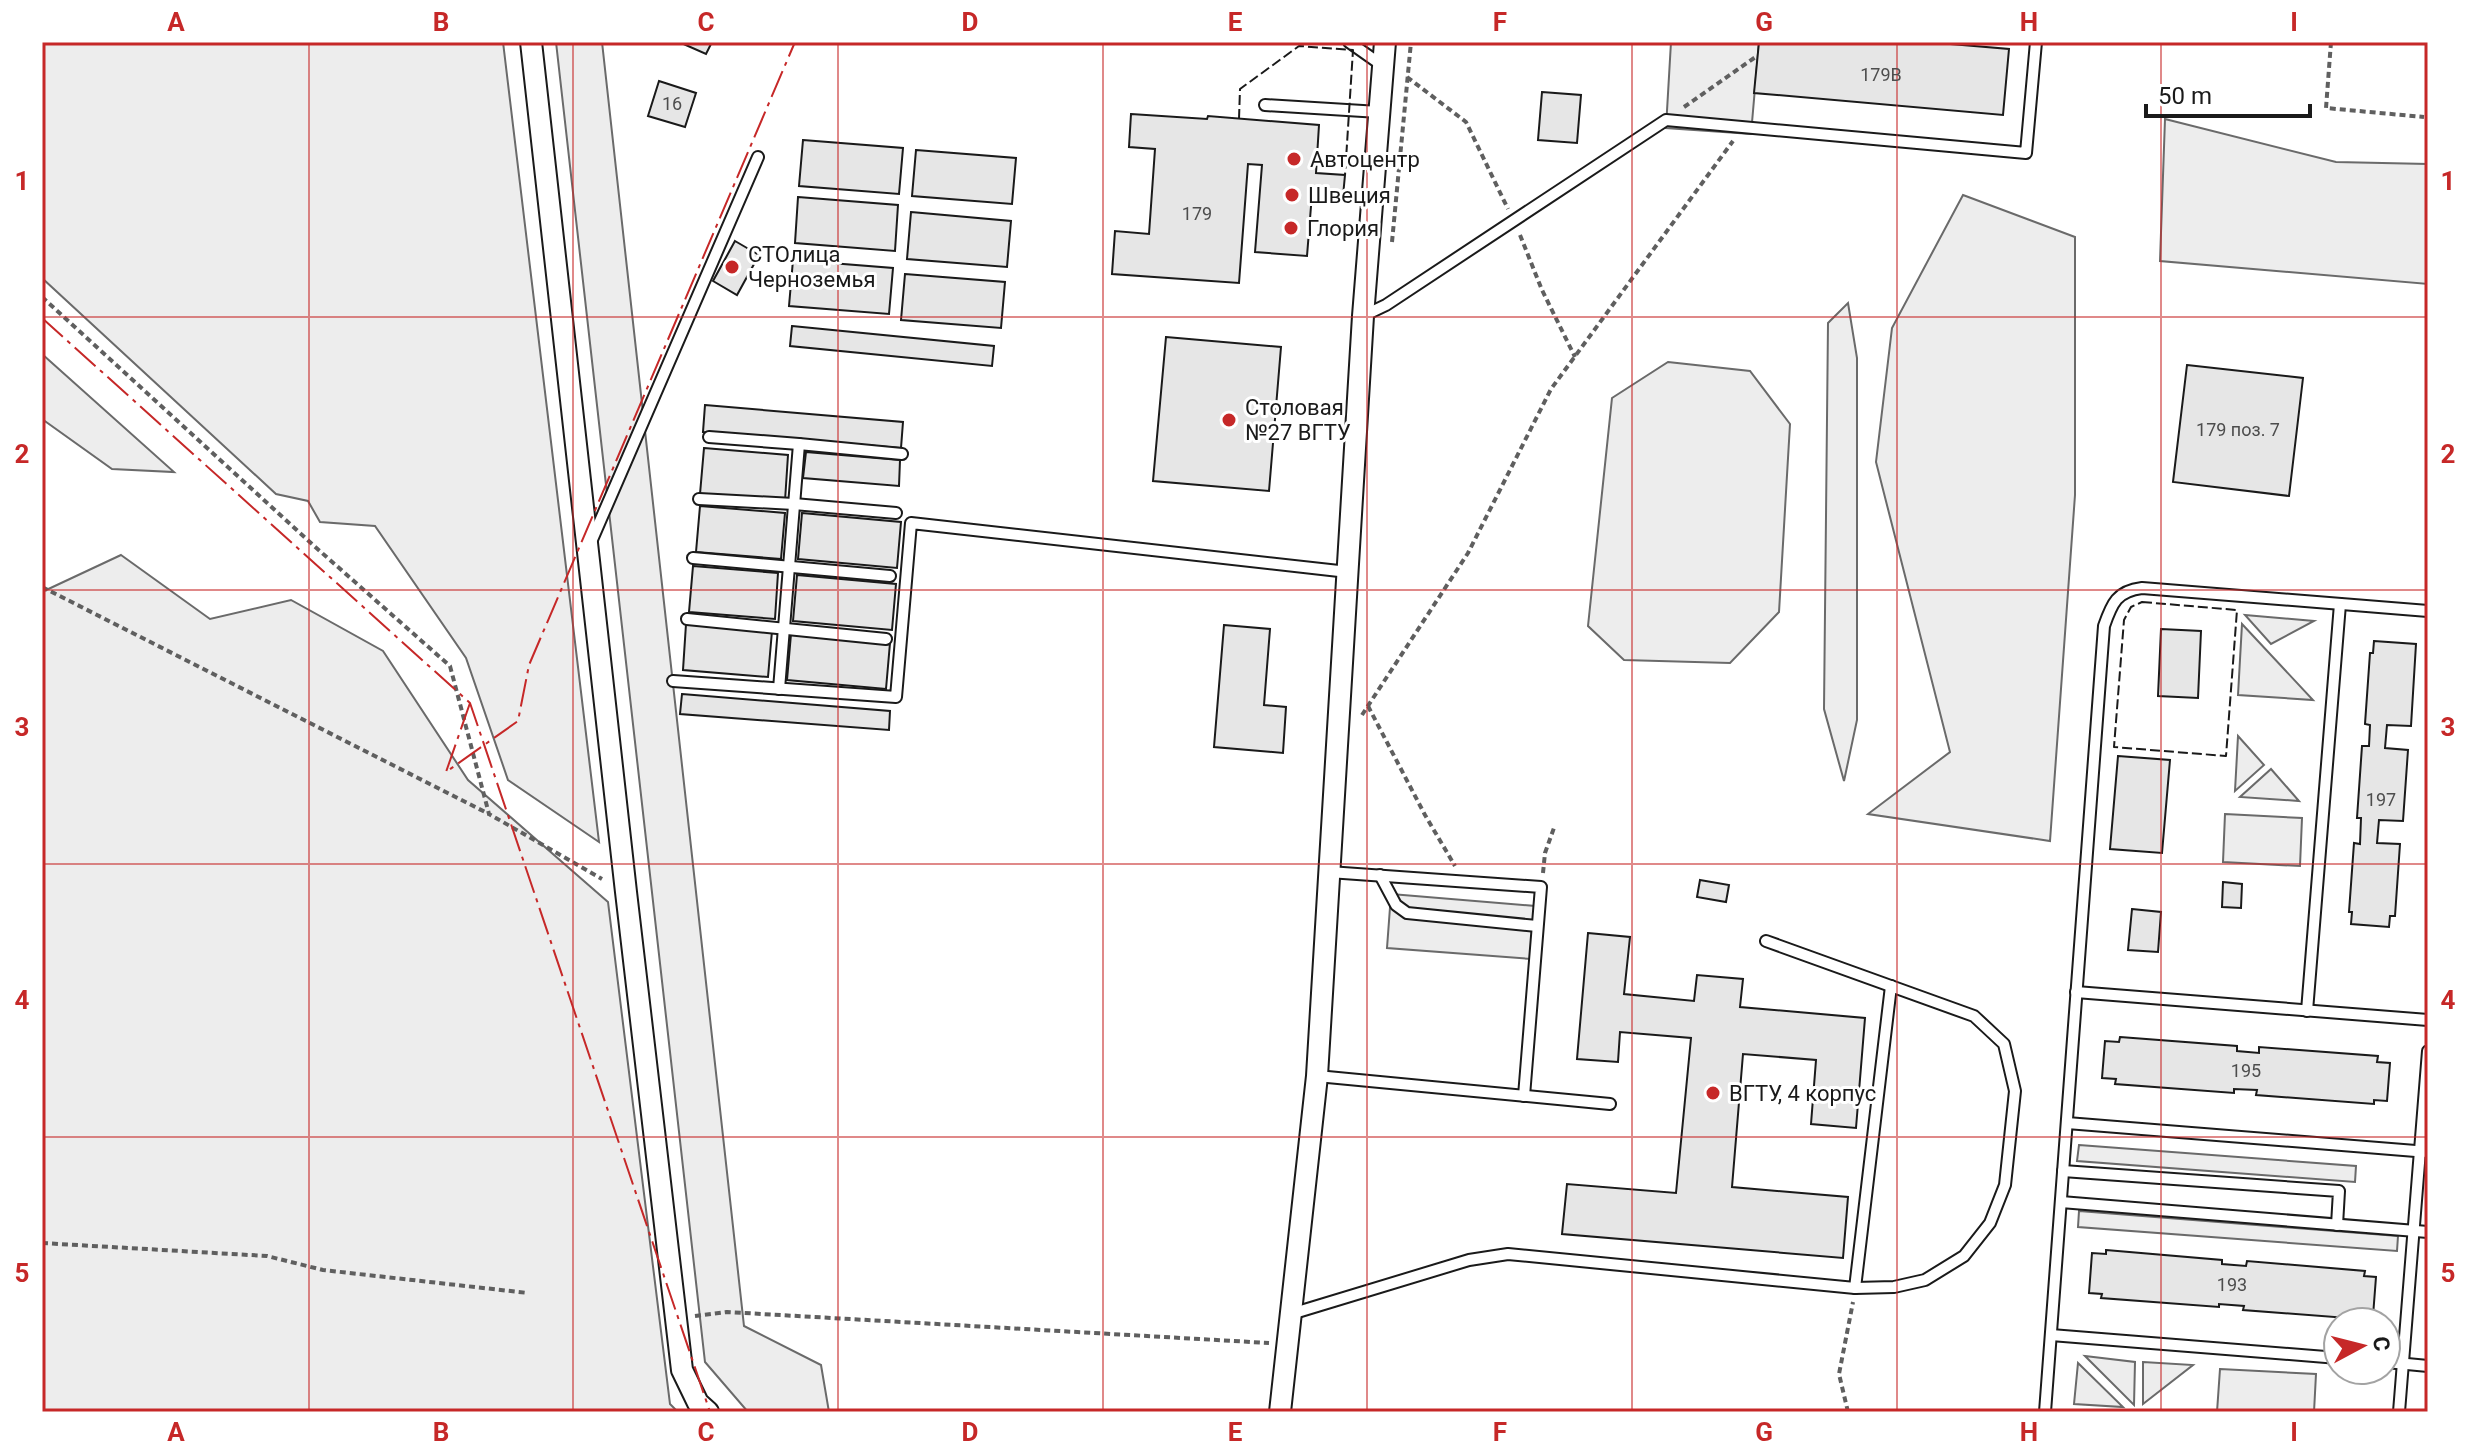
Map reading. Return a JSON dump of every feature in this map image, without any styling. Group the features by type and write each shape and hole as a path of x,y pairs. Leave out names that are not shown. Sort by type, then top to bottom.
{"street":[{"path":"531,42 682,1370 698,1403 708,1412"},
{"path":"1280,1412 1317,1076 1363,316 1385,42"}],"lane":[{"path":"1349,42 1383,66"},
{"path":"1363,316 1386,305 1666,120 2026,153 2036,42"},
{"path":"1265,105 1379,112"},
{"path":"587,551 758,157"},
{"path":"709,437 902,454"},
{"path":"779,689 799,444"},
{"path":"699,499 896,513"},
{"path":"673,681 896,697 911,523 1348,572"},
{"path":"693,558 890,576"},
{"path":"2045,1412 2104,626 2110,607 2126,590 2142,588 2428,611"},
{"path":"2307,1011 2340,604"},
{"path":"687,619 886,639"},
{"path":"1329,872 1541,887 1524,1096"},
{"path":"1380,875 1396,905 1407,913 1537,926"},
{"path":"1291,1314 1469,1260 1508,1254 1855,1288 1894,1287 1925,1280 1964,1256 1990,1223 2005,1185 2015,1091 2004,1044 1974,1016 1766,941"},
{"path":"1855,1288 1891,986"},
{"path":"2076,992 2428,1020"},
{"path":"2399,1412 2413,1231 2422,1195 2428,1051"},
{"path":"1317,1076 1610,1104"},
{"path":"2067,1123 2424,1152"},
{"path":"2063,1171 2339,1191 2337,1225"},
{"path":"2061,1202 2428,1232"},
{"path":"2051,1335 2322,1357"},
{"path":"2403,1364 2428,1366"}],"path":[{"path":"2331,42 2326,108 2424,117"},
{"path":"1666,120 1757,56"},
{"path":"1383,66 1408,77 1466,122 1575,357"},
{"path":"1362,715 1468,553 1551,389 1744,127"},
{"path":"42,297 450,666 489,814"},
{"path":"42,587 489,814 626,892"},
{"path":"1368,706 1425,815 1464,881"},
{"path":"1541,887 1545,853 1555,825"},
{"path":"42,1243 267,1256 323,1270 528,1293"},
{"path":"1848,1412 1839,1374 1855,1288"},
{"path":"676,1318 727,1312 1287,1344"}],"shaded area":[{"path":"42,42 503,42 599,842 508,780 466,658 375,526 320,522 308,501 276,494 42,278"},
{"path":"556,42 602,42 744,1326 821,1365 829,1412 748,1412 705,1362"},
{"path":"1671,42 1759,42 1751,134 1666,128"},
{"path":"2165,119 2336,162 2428,164 2428,284 2160,261"},
{"path":"1963,195 2075,237 2075,495 2050,841 1868,814 1950,752 1876,462 1892,328"},
{"path":"1848,303 1857,358 1857,720 1844,781 1824,709 1828,323"},
{"path":"42,354 174,472 112,469 42,419"},
{"path":"1668,362 1750,371 1790,424 1779,612 1730,663 1624,660 1588,626 1612,398"},
{"path":"121,555 210,619 291,600 383,651 468,780 608,902 670,1404 678,1412 42,1412 42,592"},
{"path":"2245,615 2314,621 2271,644"},
{"path":"2242,624 2313,700 2238,695"},
{"path":"2238,736 2264,765 2235,791"},
{"path":"2271,769 2299,801 2240,797"},
{"path":"2225,814 2302,818 2300,866 2223,862"},
{"path":"1391,894 1535,906 1531,959 1387,948"},
{"path":"2079,1145 2356,1166 2355,1182 2077,1161"},
{"path":"2079,1211 2398,1236 2397,1251 2078,1227"},
{"path":"2085,1356 2135,1362 2134,1405"},
{"path":"2143,1362 2193,1365 2143,1404"},
{"path":"2078,1363 2123,1407 2074,1404"},
{"path":"2220,1369 2316,1374 2314,1412 2217,1412"}],"building":[{"path":"679,42 712,42 706,54"},
{"path":"1759,42 1927,42 2009,49 2003,115 1754,93"},
{"path":"659,81 696,93 685,127 648,116"},
{"path":"1542,92 1581,95 1577,143 1538,140"},
{"path":"1131,114 1207,119 1208,116 1319,125 1316,173 1345,175 1343,196 1312,194 1307,256 1255,252 1262,165 1248,164 1239,283 1112,274 1115,231 1149,234 1155,149 1129,147"},
{"path":"803,140 903,148 899,194 799,186"},
{"path":"916,150 1016,158 1012,204 912,196"},
{"path":"798,197 898,205 895,251 795,243"},
{"path":"911,212 1011,221 1007,267 907,259"},
{"path":"735,241 759,255 737,295 713,281"},
{"path":"793,260 893,268 889,314 789,306"},
{"path":"905,274 1005,282 1001,328 901,320"},
{"path":"792,326 994,346 992,366 790,346"},
{"path":"1166,337 1281,347 1269,491 1153,481"},
{"path":"2187,365 2303,378 2289,496 2173,482"},
{"path":"705,405 903,422 901,448 703,432"},
{"path":"704,448 788,455 785,501 700,494"},
{"path":"806,452 900,460 899,486 803,478"},
{"path":"700,506 785,513 781,559 696,552"},
{"path":"802,513 901,522 897,568 798,559"},
{"path":"693,566 778,573 775,619 689,612"},
{"path":"797,575 896,584 892,630 793,621"},
{"path":"686,624 772,631 768,677 683,670"},
{"path":"1224,625 1270,629 1264,705 1286,707 1283,753 1214,747"},
{"path":"2161,629 2201,631 2198,698 2158,696"},
{"path":"791,634 890,643 886,689 787,680"},
{"path":"2374,641 2416,644 2411,726 2387,725 2385,748 2408,750 2403,821 2379,820 2377,843 2400,844 2395,916 2390,916 2389,927 2351,924 2352,912 2349,912 2354,843 2360,844 2361,818 2357,818 2362,746 2369,746 2370,725 2365,724 2370,653 2373,653"},
{"path":"682,694 890,711 889,730 680,714"},
{"path":"2118,756 2170,760 2162,853 2110,849"},
{"path":"1700,880 1729,885 1726,902 1697,897"},
{"path":"2223,882 2242,884 2241,908 2222,907"},
{"path":"2132,909 2161,912 2158,952 2128,950"},
{"name":"ВГТУ, 4 корпус","path":"1588,933 1630,937 1624,994 1694,1001 1697,975 1743,979 1740,1007 1865,1018 1856,1128 1811,1124 1816,1060 1743,1054 1732,1187 1848,1197 1843,1258 1562,1234 1567,1184 1676,1193 1691,1038 1620,1032 1618,1062 1577,1059"},
{"path":"2120,1037 2237,1046 2237,1051 2259,1053 2259,1047 2378,1056 2377,1062 2390,1063 2387,1101 2374,1100 2374,1104 2256,1095 2257,1090 2234,1089 2234,1093 2115,1084 2116,1079 2102,1078 2105,1041 2119,1042"},
{"path":"2106,1250 2222,1260 2222,1264 2246,1266 2247,1261 2365,1271 2364,1276 2376,1277 2374,1306 2322,1306 2322,1316 2243,1310 2244,1306 2101,1298 2102,1294 2089,1293 2092,1253 2106,1254"}],"fence":[{"path":"1239,119 1240,89 1299,46 1353,50 1345,175"},
{"path":"2142,602 2237,610 2226,756 2114,747 2124,620 2131,607 2142,602"}],"power":[{"path":"470,703 446,772 518,721 529,665 795,42"},
{"path":"42,318 470,703 710,1412"}],"place":[{"name":"Автоцентр","path":"1294,159"},
{"name":"Швеция","path":"1292,195"},
{"name":"Глория","path":"1291,228"},
{"name":"СТОлица Черноземья","path":"732,267"},
{"name":"Столовая №27 ВГТУ","path":"1229,420"},
{"name":"ВГТУ, 4 корпус","path":"1713,1093"}]}
